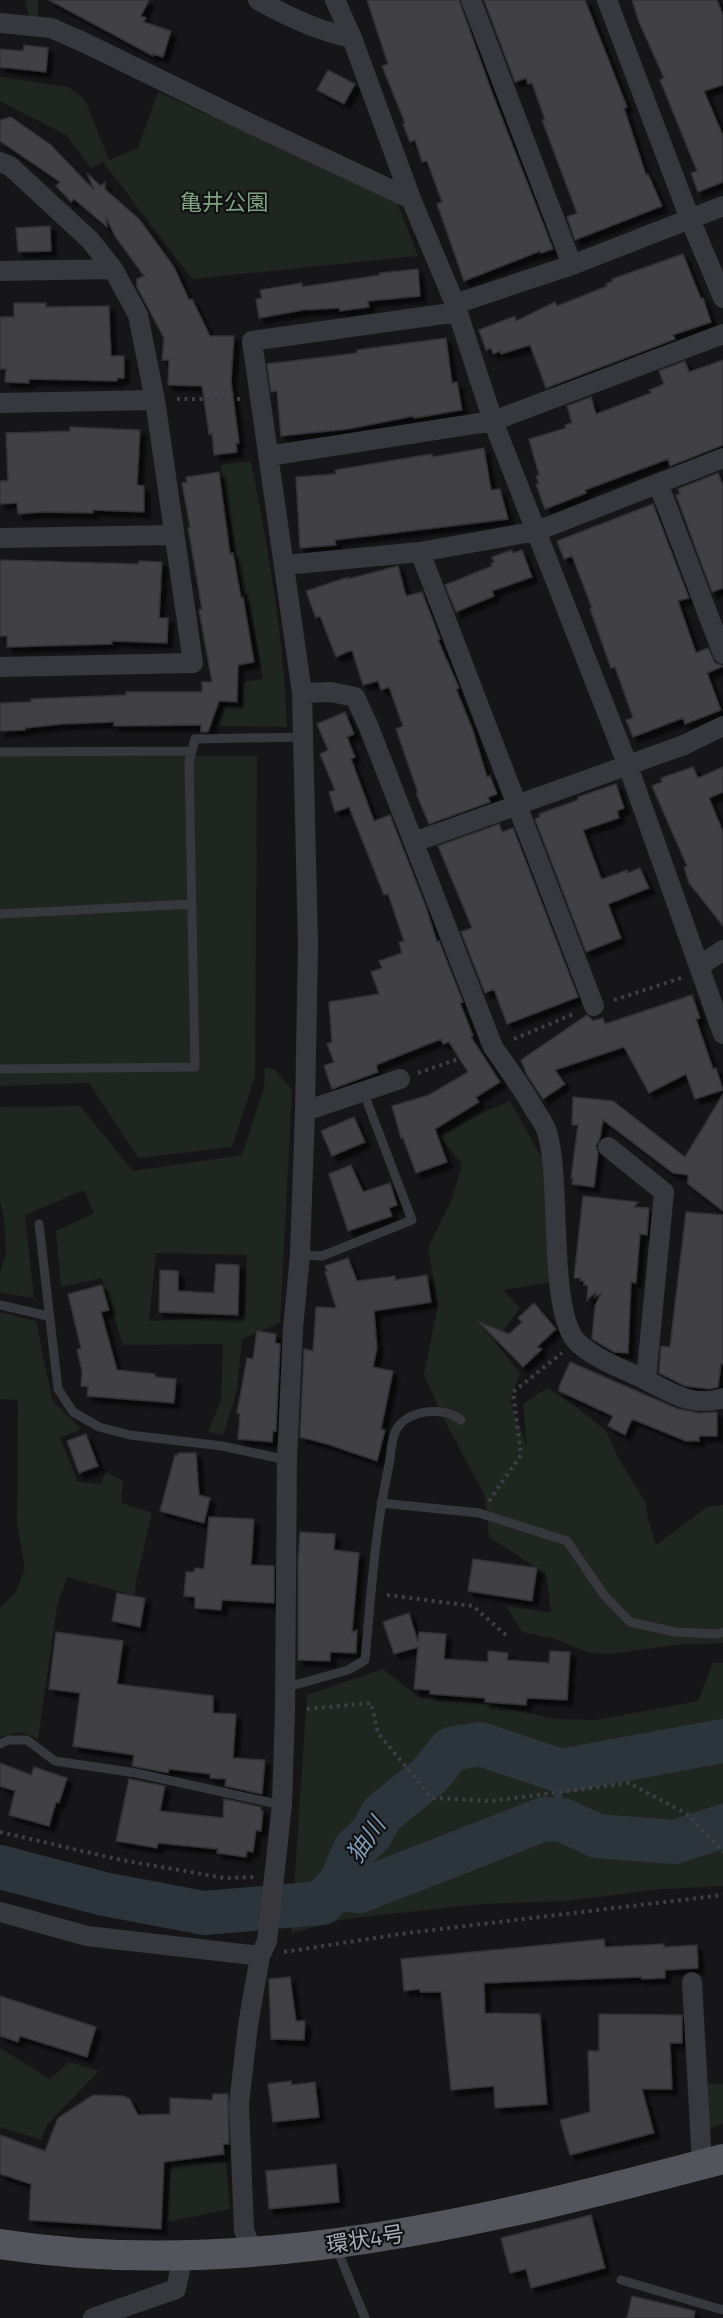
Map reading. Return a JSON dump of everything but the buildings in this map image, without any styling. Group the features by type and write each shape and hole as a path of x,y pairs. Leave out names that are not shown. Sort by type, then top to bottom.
{"main road":[{"name":"環状4号","path":"0,2244 154,2257 253,2253 346,2243 496,2216 712,2162"}],"street":[{"path":"258,0 326,33 352,38"},
{"path":"335,0 352,38 411,199 456,308 493,422 628,766 723,1034"},
{"path":"471,0 572,265"},
{"path":"607,0 690,219 723,298"},
{"path":"0,22 51,28 411,199"},
{"path":"0,162 10,166 90,240 113,269 138,315 155,400 193,663 0,667"},
{"path":"253,2253 244,2230 239,2103 248,2025 263,1948 282,1805 287,1460 293,1329 300,1255 308,944 302,693 252,340 456,308 723,206"},
{"path":"0,272 113,269"},
{"path":"268,456 493,422 723,334"},
{"path":"0,403 155,400"},
{"path":"285,566 420,552 537,531 723,458"},
{"path":"658,483 723,654"},
{"path":"0,538 174,535"},
{"path":"420,552 594,1006"},
{"path":"302,693 331,692 355,697 493,1047 521,1087 547,1131 555,1179 556,1244 561,1294 566,1322 576,1342 601,1359 677,1397 708,1402 723,1398"},
{"path":"414,842 684,745 723,726"},
{"path":"700,966 723,950"},
{"path":"305,1111 400,1079"},
{"path":"609,1147 664,1192 646,1380"},
{"path":"0,1912 87,1936 263,1948"},
{"path":"692,1982 712,2162"},
{"path":"93,2318 176,2289 183,2256"}],"lane":[{"path":"0,1069 195,1067 189,762 195,739 303,737"},
{"path":"0,752 192,751"},
{"path":"0,914 192,904"},
{"path":"300,1255 322,1256 412,1220 363,1091"},
{"path":"39,1224 58,1389 73,1412 99,1427 130,1435 222,1446 287,1460"},
{"path":"0,1305 48,1316"},
{"path":"284,1688 348,1670 365,1660 381,1503 396,1430 412,1415 431,1411 455,1415 461,1420"},
{"path":"381,1503 479,1513 567,1541 604,1595 630,1622 675,1632 717,1635 723,1632"},
{"path":"0,1744 9,1740 27,1740 55,1761 136,1773 282,1805"},
{"path":"341,2259 365,2318"},
{"path":"621,2280 723,2310"}],"path":[{"path":"155,400 260,398"},
{"path":"400,1079 493,1047"},
{"path":"479,1513 521,1455 513,1392 576,1342"},
{"path":"372,1594 473,1606 507,1636"},
{"path":"285,1711 371,1703 378,1733 432,1797 492,1801 629,1783 689,1815 723,1852"},
{"path":"0,1832 122,1860 225,1878 272,1882"},
{"path":"263,1948 723,1895"}],"green space":[{"path":"25,0 38,0 38,17 30,20"},
{"name":"亀井公園","path":"0,77 69,87 85,100 109,160 138,148 158,92 396,200 418,256 192,279 103,162 91,168 66,135 0,101"},
{"path":"251,461 279,626 287,727 217,726 224,707 242,706 243,682 263,679 248,594 243,594 221,465"},
{"path":"0,756 257,756 255,1076 232,1147 138,1158 89,1083 0,1086"},
{"path":"265,1068 274,1069 292,1090 280,1323 242,1339 237,1390 223,1435 208,1432 221,1400 223,1344 123,1345 102,1278 61,1287 56,1231 94,1213 84,1190 25,1215 34,1298 0,1293 0,1273 6,1252 4,1218 0,1200 0,1107 80,1106 133,1171 242,1155 264,1088","holes":["156,1253 247,1255 245,1316 149,1321"]},
{"path":"510,1101 544,1162 552,1282 503,1290 520,1308 495,1342 520,1373 510,1401 527,1447 523,1404 547,1388 575,1406 606,1431 617,1456 646,1503 656,1545 707,1507 723,1505 723,1643 674,1645 611,1654 589,1653 555,1639 522,1632 506,1606 551,1613 546,1574 489,1537 485,1496 445,1421 424,1375 438,1305 428,1248 452,1199 462,1164 440,1137 482,1113"},
{"path":"0,1312 36,1321 52,1400 81,1429 60,1438 78,1482 101,1484 106,1472 123,1481 121,1503 152,1513 136,1581 135,1596 67,1577 57,1606 38,1739 21,1732 0,1737 0,1607 15,1593 25,1569 17,1521 18,1400 0,1399"},
{"path":"713,1662 723,1663 723,1886 662,1889 565,1901 482,1904 345,1919 291,1933 307,1695 383,1669 420,1698 486,1704 555,1719 595,1720 698,1701"},
{"path":"0,2048 50,2079 69,2062 99,2071 47,2125 41,2140 0,2127"},
{"path":"707,2083 723,2084 723,2123 708,2130"},
{"path":"171,2163 226,2163 230,2209 167,2222"}],"waterway":[{"name":"㹨川","path":"0,1867 104,1894 204,1913 322,1903 341,1882 355,1849 371,1834 382,1814 429,1776 451,1749 480,1744 561,1771 723,1741"},
{"path":"561,1771 558,1796 563,1820"},
{"path":"335,1889 360,1891 544,1819 563,1820 597,1836 675,1842 723,1826"}]}
